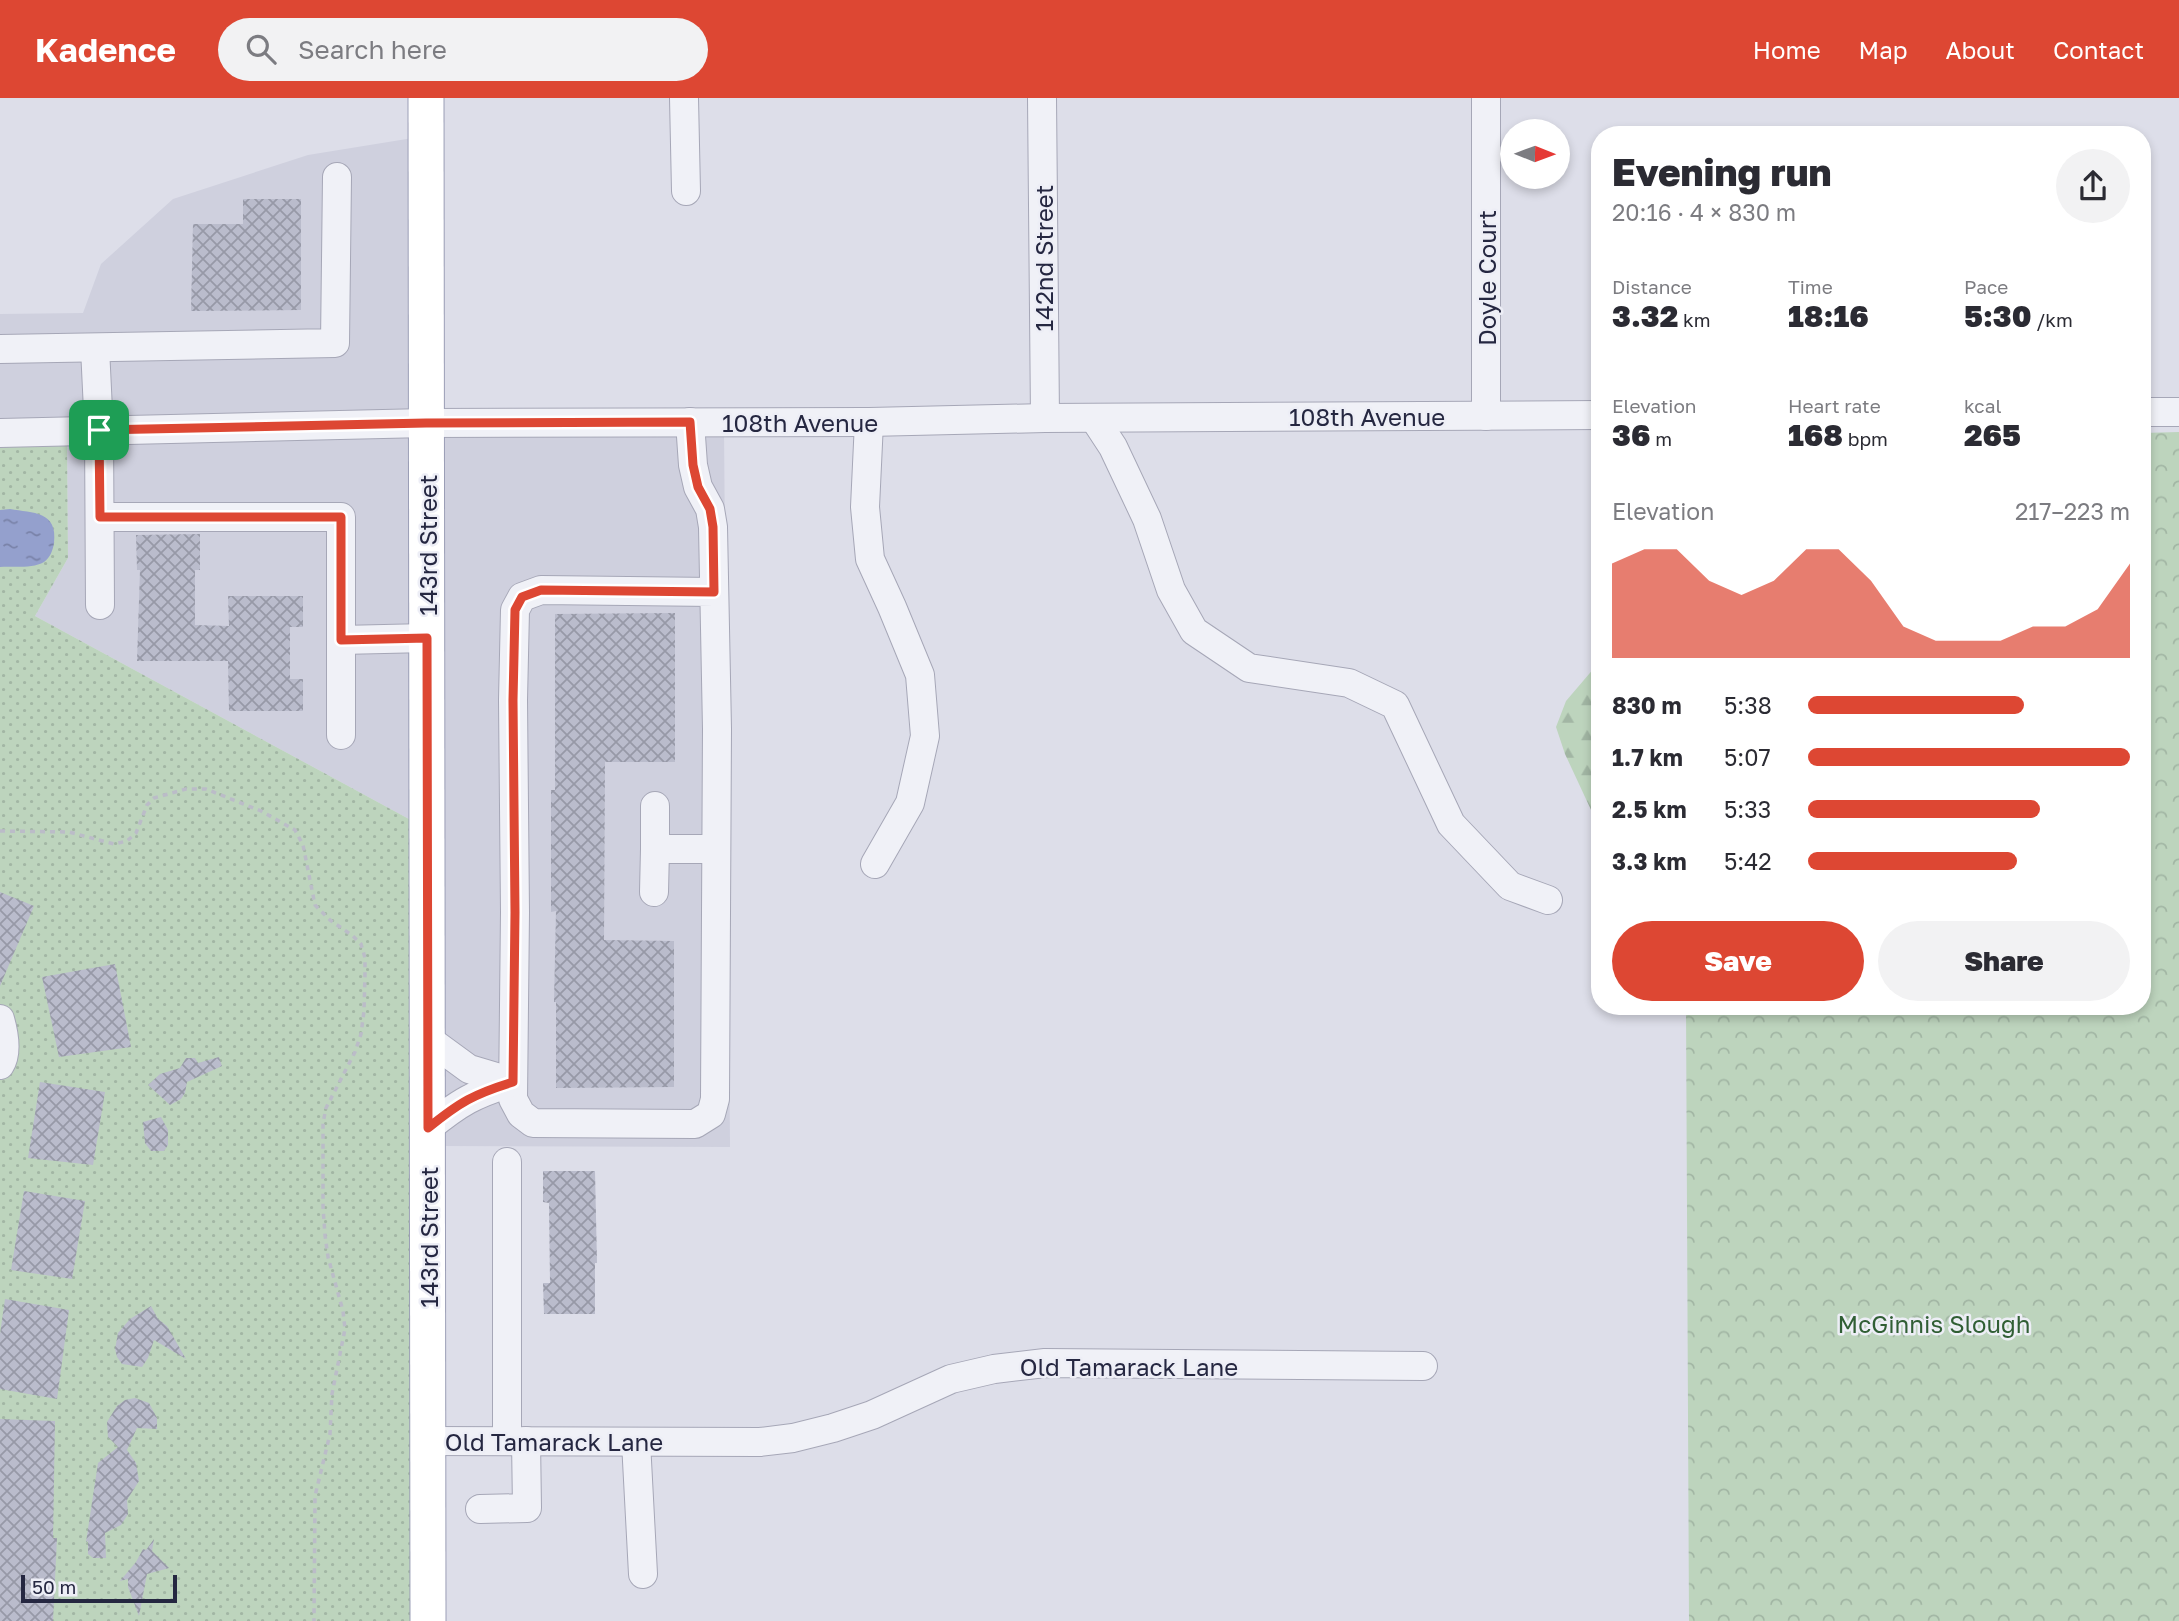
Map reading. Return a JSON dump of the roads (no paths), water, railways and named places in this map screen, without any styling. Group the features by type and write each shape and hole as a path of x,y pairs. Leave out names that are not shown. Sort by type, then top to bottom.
{"main road":[{"name":"143rd Street","path":"426,98 428,1621"}],"street":[{"path":"684,98 686,191"},
{"name":"142nd Street","path":"1042,98 1045,418"},
{"name":"Doyle Court","path":"1486,98 1486,416"},
{"path":"0,349 335,343 337,177"},
{"path":"94,348 99,430 100,604"},
{"path":"2151,412 2179,412"},
{"name":"108th Avenue","path":"0,433 426,423 1591,415"},
{"path":"1094,418 1114,447 1147,519 1171,590 1194,631 1249,668 1349,682 1395,705 1451,824 1510,886 1548,900"},
{"path":"690,422 693,465 698,487 710,509 713,527 717,729 715,1100 711,1114 695,1124 533,1123 521,1114 513,1099 515,610 522,597 541,590 714,592"},
{"path":"869,422 865,508 870,559 920,675 925,736 910,803 875,863"},
{"path":"100,517 341,517 341,735"},
{"path":"341,640 427,638"},
{"path":"654,806 654,892"},
{"path":"654,849 716,849"},
{"path":"0,1019 4,1033 3,1061 0,1065"},
{"path":"428,1039 469,1069 513,1082"},
{"path":"428,1128 455,1106 479,1093 513,1082"},
{"path":"480,1509 527,1508 517,1441 507,1162"},
{"name":"Old Tamarack Lane","path":"429,1440 760,1442 793,1438 872,1415 951,1379 1022,1365 1066,1363 1423,1366"},
{"path":"636,1441 643,1574"}],"water":[{"path":"0,510 35,513 48,519 52,525 54,546 44,562 28,566 0,567"}],"park label":[{"name":"McGinnis Slough","path":"1934,1323"}]}
